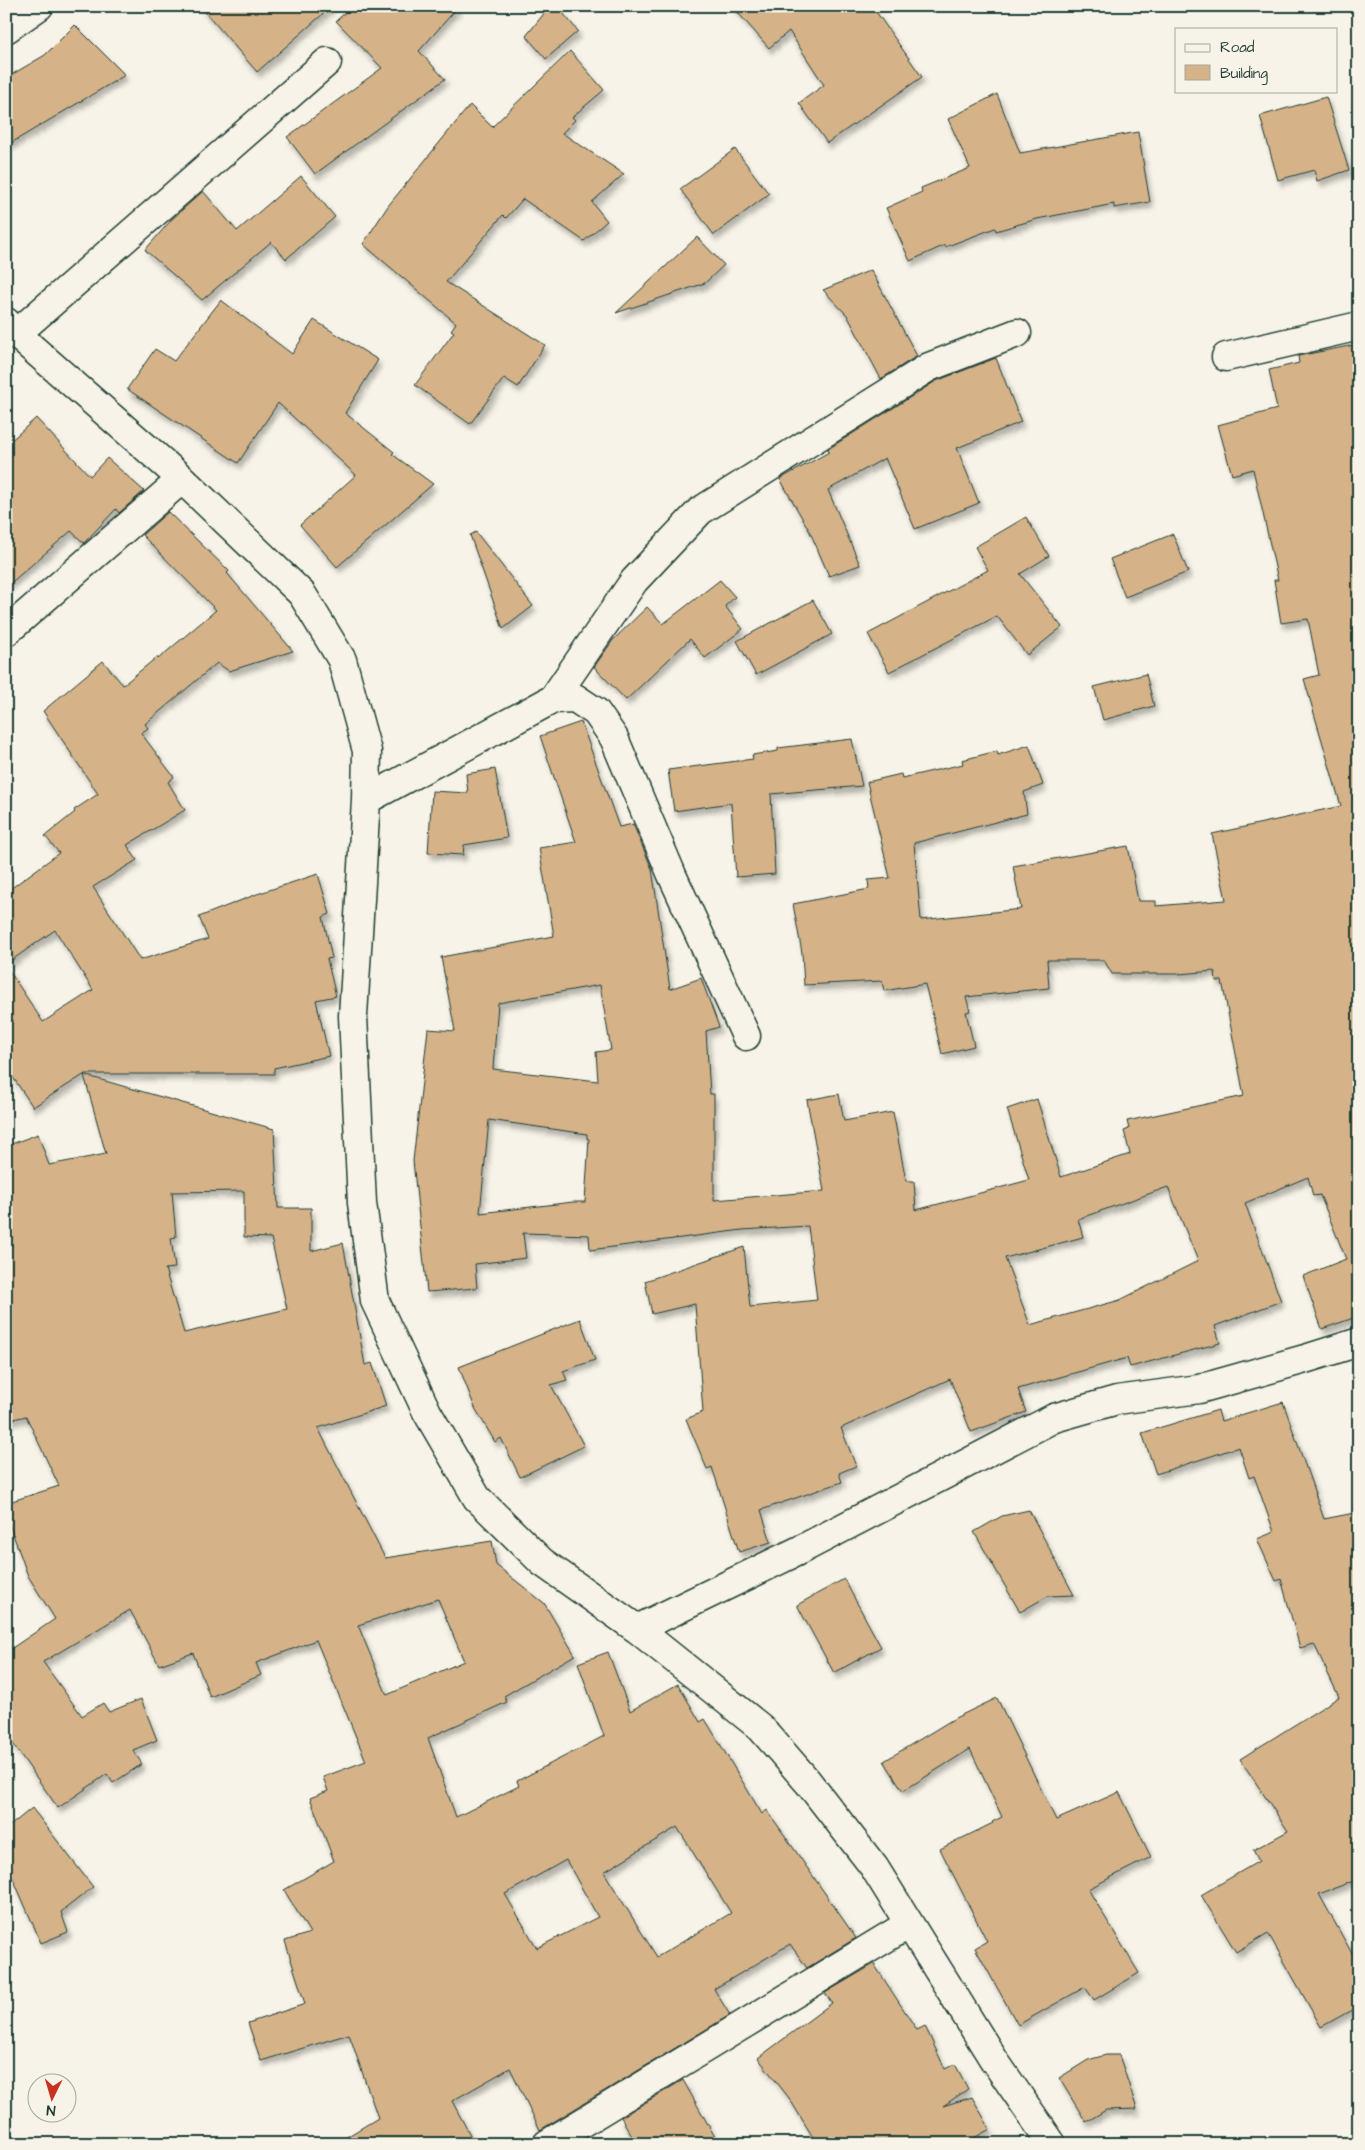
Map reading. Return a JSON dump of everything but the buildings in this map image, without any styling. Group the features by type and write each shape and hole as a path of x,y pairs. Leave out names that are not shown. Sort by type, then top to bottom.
{"street":[{"path":"6,29 40,6"},
{"path":"327,62 11,328 182,479 302,594 342,660 366,751 366,800 353,1016 362,1203 375,1300 427,1412 477,1498 542,1562 637,1629 760,1728 808,1782 874,1867 994,2060 1052,2144"},
{"path":"1226,358 1359,326"},
{"path":"553,699 634,580 700,511 929,367 1017,333"},
{"path":"6,632 182,479"},
{"path":"366,800 553,699 575,698 596,712 614,738 672,875 746,1036"},
{"path":"637,1629 800,1550 1054,1418 1117,1400 1199,1388 1359,1342"},
{"path":"547,2144 909,1924"}]}
